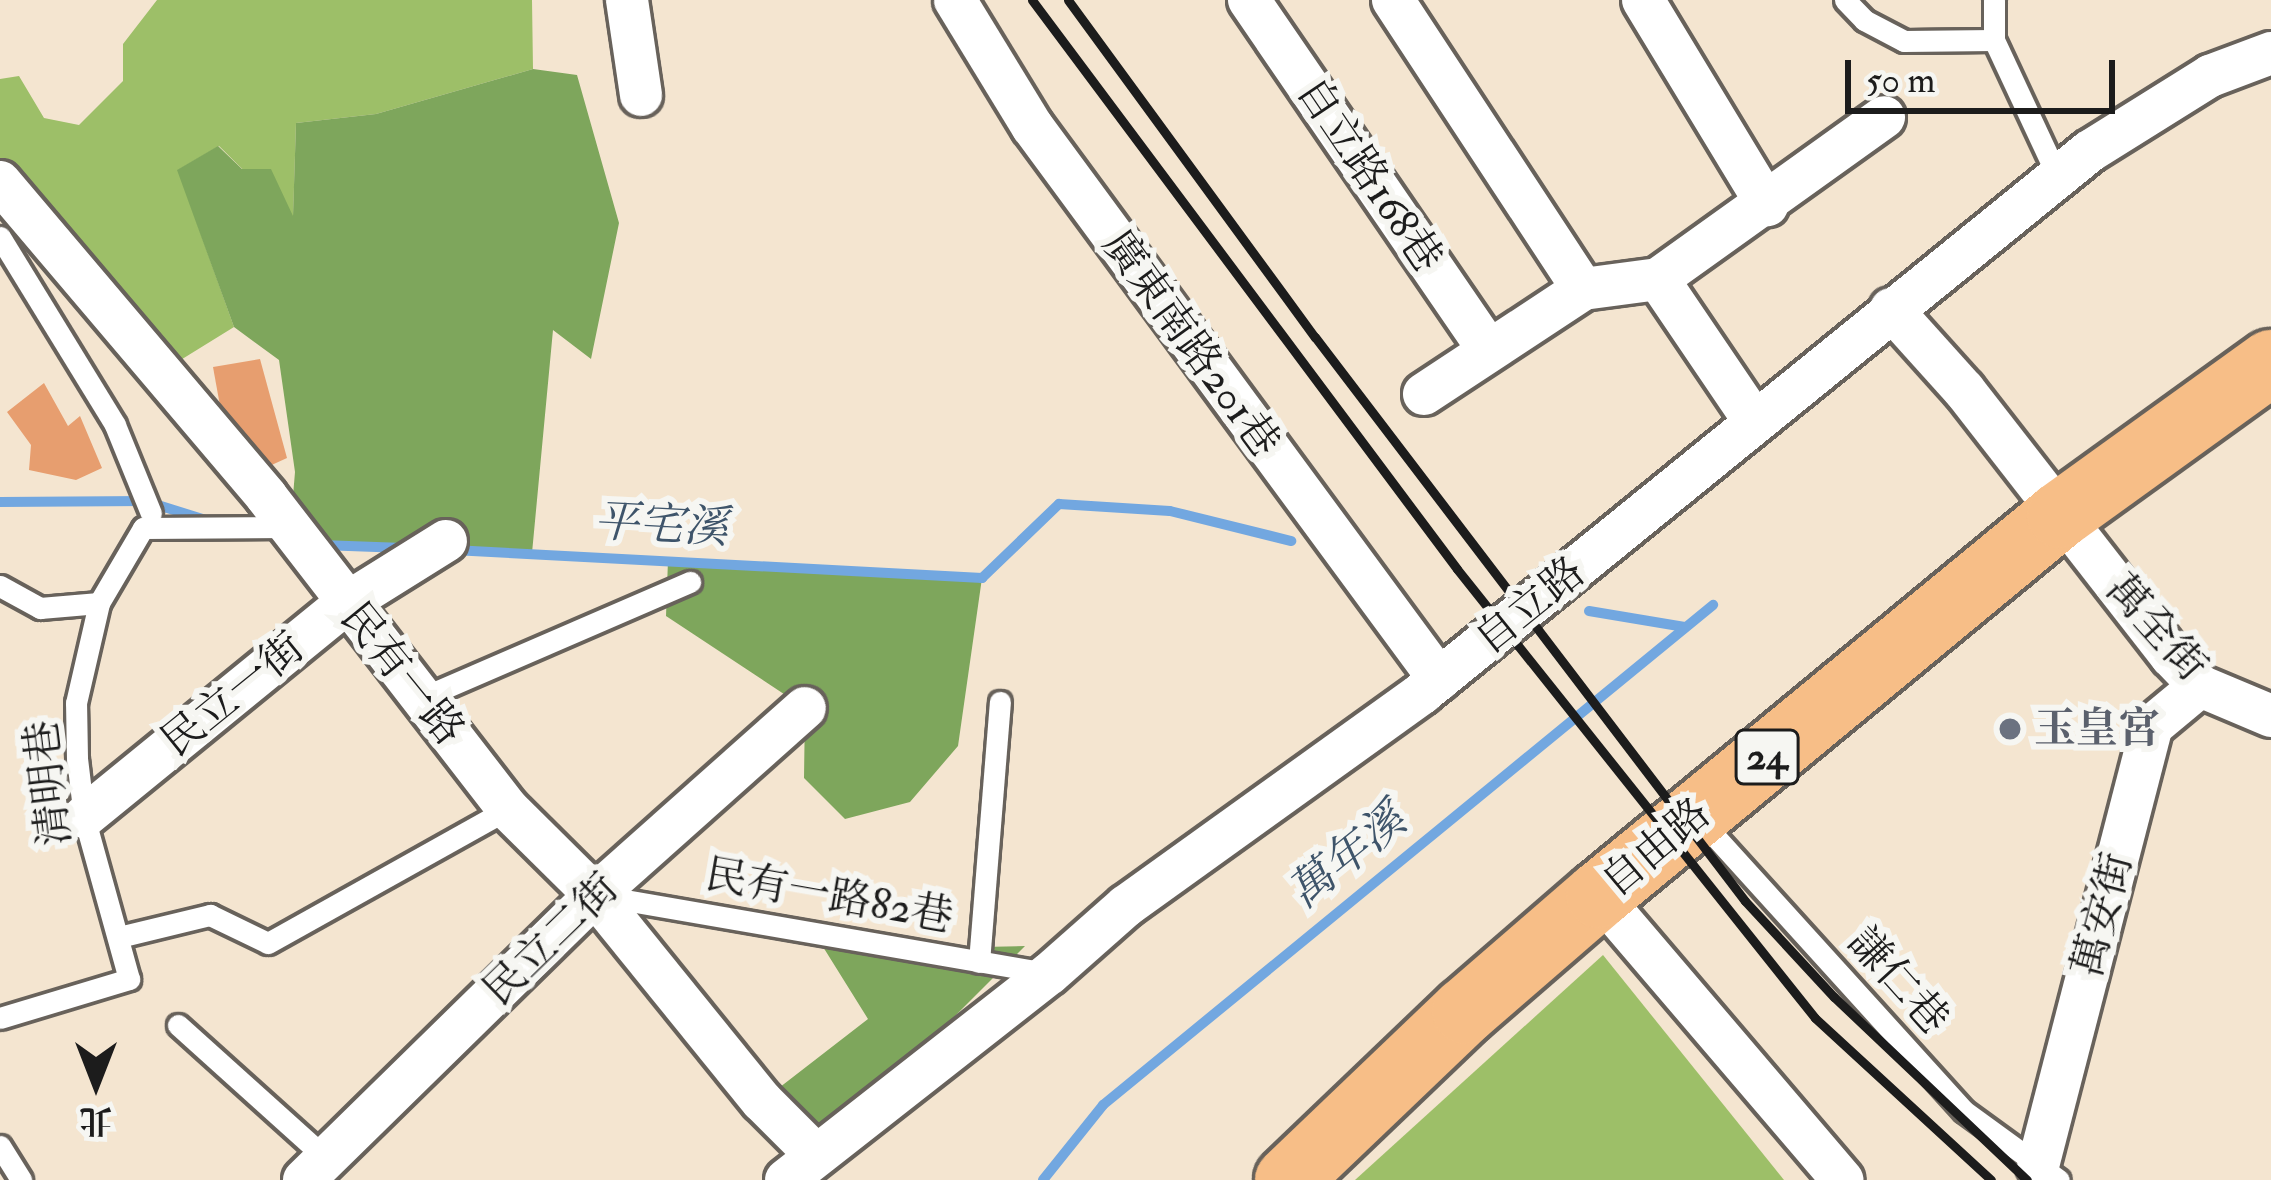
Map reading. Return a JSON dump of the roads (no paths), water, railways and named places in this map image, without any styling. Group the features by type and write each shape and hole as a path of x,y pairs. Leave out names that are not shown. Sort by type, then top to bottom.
{"main road":[{"name":"自由路","path":"1288,1180 1448,1027 1696,815 2060,515 2271,363"}],"street":[{"path":"627,0 641,95"},
{"name":"廣東南路201巷","path":"955,0 1032,126 1439,679"},
{"name":"自立路168巷","path":"1250,0 1489,350"},
{"path":"1393,0 1583,289"},
{"path":"1642,0 1767,205"},
{"name":"自立路","path":"802,1172 1126,906 1439,679 2058,177 2210,76 2271,53"},
{"path":"1424,394 1583,289 1658,279 1884,117"},
{"name":"民有一路","path":"0,182 278,512 508,809 595,895 762,1101 802,1172"},
{"path":"1658,279 1755,422"},
{"name":"萬全街","path":"1891,309 1964,390 2200,686 2271,716"},
{"name":"民立一街","path":"84,817 345,604 446,541"},
{"name":"萬安街","path":"2048,1173 2152,726 2200,686"},
{"name":"民立二街","path":"315,1170 595,895 805,708"},
{"path":"1599,896 1842,1180"}],"lane":[{"path":"1845,0 1864,20 1904,40 1994,40"},
{"path":"1994,0 1994,40 2058,177"},
{"path":"0,237 115,425 151,513"},
{"name":"清明巷","path":"0,1018 129,979 84,817 76,703 99,603 143,528 278,512"},
{"path":"424,698 690,582"},
{"path":"0,586 40,608 99,603"},
{"path":"979,962 1000,702"},
{"path":"119,937 209,915 268,943 508,809"},
{"name":"謙仁巷","path":"1696,815 1964,1112 2048,1173"},
{"name":"民有一路82巷","path":"595,895 1049,973"},
{"path":"178,1025 315,1170"},
{"path":"0,1146 21,1180"}],"waterway":[{"name":"平宅溪","path":"0,502 145,501 209,521"},
{"name":"平宅溪","path":"453,550 982,578 1059,504 1170,511 1291,541"},
{"name":"平宅溪","path":"321,545 404,548"},
{"name":"萬年溪","path":"1043,1180 1103,1105 1713,605"},
{"name":"平宅溪","path":"1589,611 1685,627"}],"railway":[{"path":"1032,0 1457,569 1815,1018 1991,1180"},
{"path":"1068,0 1315,337 1745,901 1834,997 2027,1180"}],"place":[{"name":"玉皇宮","path":"2010,729"}]}
